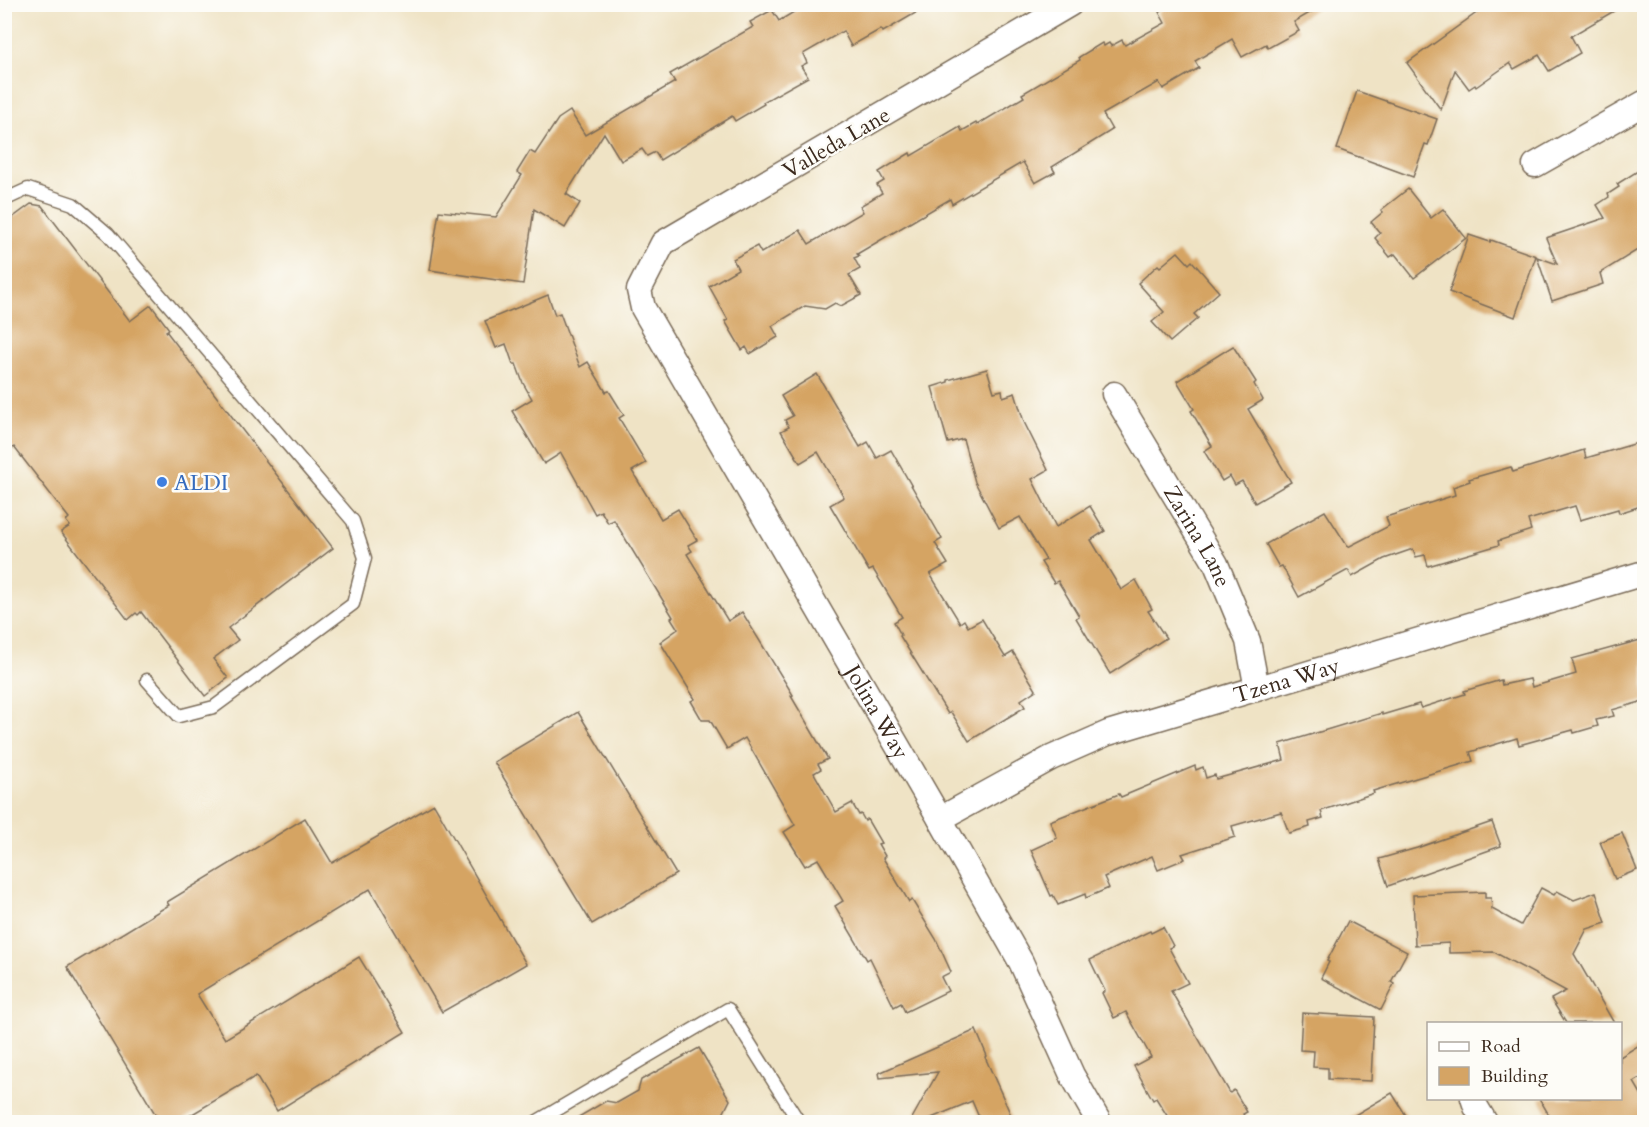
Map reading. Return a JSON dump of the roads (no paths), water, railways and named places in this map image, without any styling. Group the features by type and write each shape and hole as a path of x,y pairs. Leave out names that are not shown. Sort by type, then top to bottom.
{"street":[{"name":"Valleda Lane","path":"643,308 639,290 663,243 1070,4"},
{"path":"1535,165 1644,103"},
{"name":"Jolina Way","path":"643,308 1021,962 1072,1075 1099,1122"},
{"name":"Zarina Lane","path":"1114,394 1216,564 1248,641 1257,689"},
{"name":"Tzena Way","path":"940,819 1051,758 1108,733 1644,573"},
{"path":"1474,1100 1485,1122"}],"lane":[{"path":"4,200 28,189 73,204 108,234 353,521 365,558 353,604 214,707 179,716 147,680"},
{"path":"536,1122 728,1009 799,1122"}],"place":[{"name":"ALDI","path":"162,482"}]}
